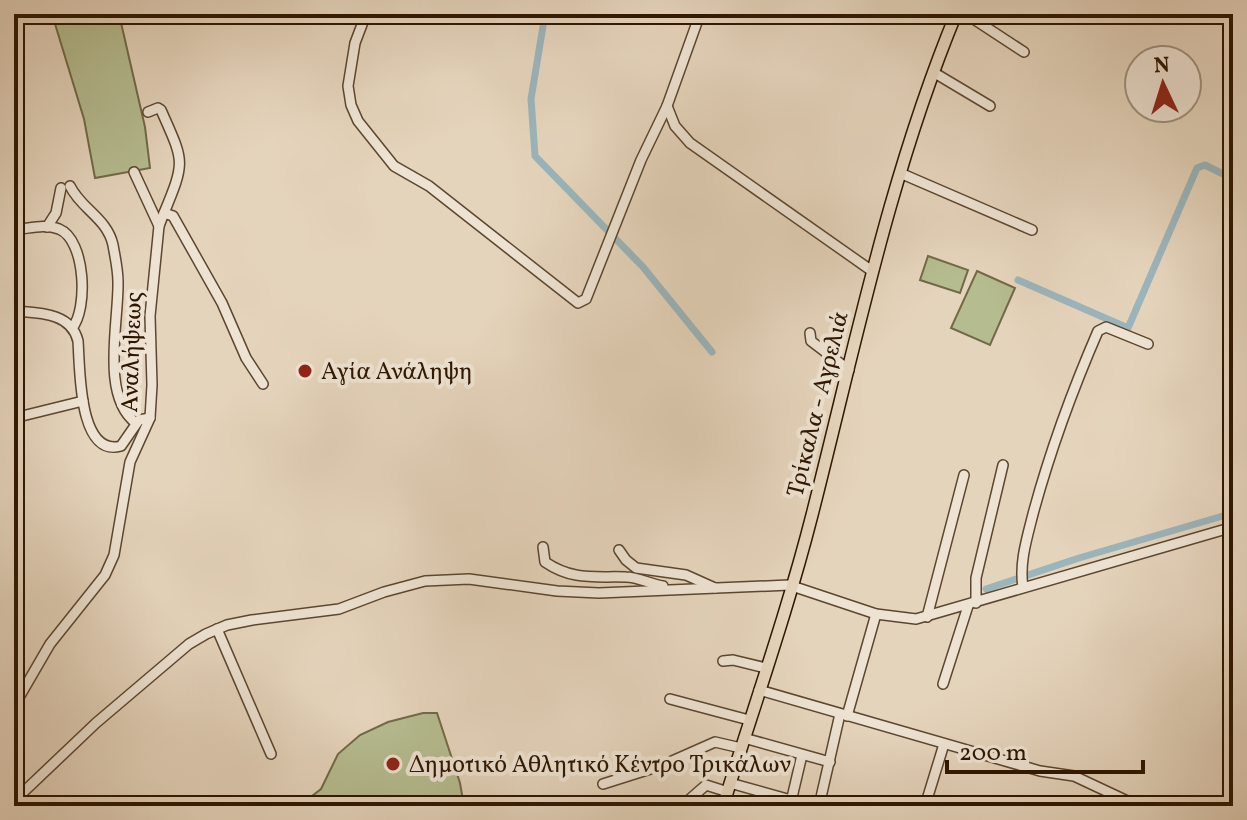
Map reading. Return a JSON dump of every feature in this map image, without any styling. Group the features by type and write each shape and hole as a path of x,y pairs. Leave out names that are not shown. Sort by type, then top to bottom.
{"main road":[{"name":"Τρίκαλα - Αγρελιά","path":"723,806 793,585 872,271 900,173 933,72 956,14"}],"street":[{"path":"366,14 355,43 348,86 358,121 385,157 487,229 574,301 582,302 586,299 641,160 667,106 700,14"},
{"path":"966,14 1024,52"},
{"path":"933,72 990,106"},
{"path":"667,106 675,126 690,143 872,271"},
{"name":"Αναλήψεως","path":"14,706 62,627 109,569 130,462 150,418 150,316 159,226 180,175 180,157 161,110 158,108 148,112"},
{"path":"134,172 159,226"},
{"path":"900,173 1032,230"},
{"path":"47,227 66,187 105,225 112,242 118,280 114,326 117,395 122,409 136,423"},
{"path":"164,213 173,216 222,303 246,358 263,384"},
{"path":"14,230 47,227 62,230 76,249 81,263 79,315 72,328"},
{"path":"14,311 57,317 72,328 78,341 83,401 91,430 108,447 121,446 136,423 150,418"},
{"path":"1022,584 1022,564 1052,449 1098,331 1108,327 1148,344"},
{"path":"810,333 811,341 849,370"},
{"path":"14,418 83,401"},
{"path":"943,684 972,604 1003,465"},
{"path":"927,617 964,475"},
{"path":"14,801 102,718 189,644 217,629 262,618 339,609 384,592 439,580 469,579 585,592 793,585 876,614 906,619 927,617 972,604 1022,584 1233,527"},
{"path":"543,547 545,562 575,575 630,577 682,590"},
{"path":"619,550 636,568 686,575 715,588"},
{"path":"819,806 843,715 876,614"},
{"path":"217,629 271,754"},
{"path":"723,661 733,660 766,668"},
{"path":"759,690 1040,771 1070,775 1138,806"},
{"path":"670,699 749,720"},
{"path":"603,784 663,765 715,742 742,743 830,762"},
{"path":"925,806 944,744"},
{"path":"682,806 706,785 790,803 802,755"}],"green space":[{"path":"52,14 119,14 145,127 150,168 95,178 84,119"},
{"path":"928,256 968,270 960,293 920,280"},
{"path":"977,271 1015,288 990,345 951,328"},
{"name":"Δημοτικό Αθλητικό Κέντρο Τρικάλων","path":"423,713 437,713 460,783 464,806 299,806 321,789 338,754 360,735 388,722"}],"waterway":[{"path":"545,14 531,99 535,156 643,267 712,352"},
{"path":"1018,280 1128,328 1197,168 1205,165 1233,179"},
{"path":"986,589 1233,513"}],"place":[{"name":"Αγία Ανάληψη","path":"305,371"},
{"name":"Δημοτικό Αθλητικό Κέντρο Τρικάλων","path":"393,764"}]}
